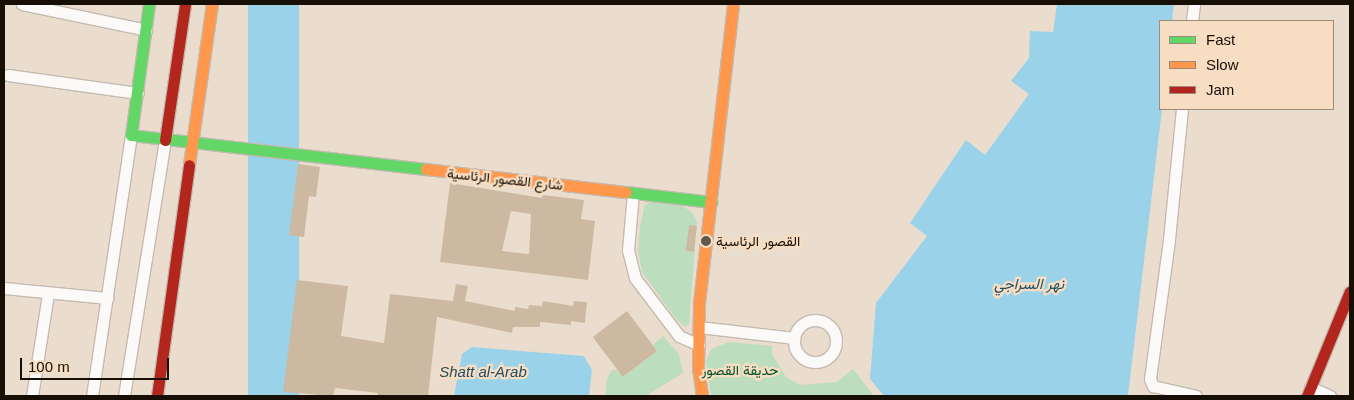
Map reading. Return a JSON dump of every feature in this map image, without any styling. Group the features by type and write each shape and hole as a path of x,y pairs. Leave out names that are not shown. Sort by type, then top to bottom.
{"street":[{"path":"22,4 146,30"},
{"path":"92,396 138,93 149,4"},
{"path":"124,396 185,4"},
{"path":"157,396 199,144 212,4"},
{"path":"702,396 699,327 733,4"},
{"path":"1192,20 1194,4"},
{"path":"8,75 138,93"},
{"path":"1182,110 1169,240 1150,379 1153,386 1196,396"},
{"name":"شارع القصور الرئاسية","path":"131,135 298,156 711,202"},
{"path":"633,193 628,250 635,278 679,336 699,346"},
{"path":"4,288 48,294 108,298"},
{"path":"1330,396 1308,392 1350,291"},
{"path":"32,396 48,294"},
{"path":"699,327 794,338"}],"green space":[{"path":"650,201 679,204 692,212 697,222 689,324 685,327 676,319 642,272 638,250 640,228 644,207"},
{"path":"663,336 679,354 683,373 646,396 605,396 607,378 612,370 617,370 623,377 657,351 653,345"},
{"name":"حديقة القصور","path":"729,342 772,346 772,354 786,377 800,385 837,382 853,369 874,396 711,396 706,362 711,349"}],"water":[{"path":"248,4 299,4 299,396 248,396"},
{"name":"نهر السراجي","path":"1057,4 1174,4 1172,20 1159,20 1159,110 1162,110 1128,396 884,396 870,379 876,303 927,236 910,223 966,140 985,155 1029,94 1011,81 1029,58 1030,31 1053,32"},
{"name":"Shatt al-Arab","path":"472,347 584,356 592,370 589,396 454,396 462,354"}],"building":[{"path":"298,164 320,167 316,197 309,196 304,237 289,235"},
{"path":"450,183 542,198 543,195 584,200 581,219 595,221 588,280 440,262","holes":["511,211 531,214 529,254 502,251"]},
{"path":"689,225 697,226 694,252 686,251"},
{"path":"297,280 348,286 341,336 384,343 390,294 453,301 456,284 468,286 465,301 515,311 515,307 528,309 529,305 542,306 543,301 573,306 574,301 587,302 585,323 571,321 571,325 540,322 540,327 513,327 512,333 437,317 428,396 378,396 378,393 335,388 333,396 283,392"},
{"path":"627,311 657,351 623,377 593,337"}],"traffic: fast":[{"path":"149,4 131,135 426,169"},
{"path":"626,192 711,202"}],"traffic: slow":[{"path":"189,165 212,4"},
{"path":"702,396 698,369 699,303 733,4"},
{"path":"426,169 626,192"}],"traffic: jam":[{"path":"165,140 185,4"},
{"path":"157,396 189,165"},
{"path":"1307,396 1350,291"}],"place":[{"name":"القصور الرئاسية","path":"706,241"}]}
